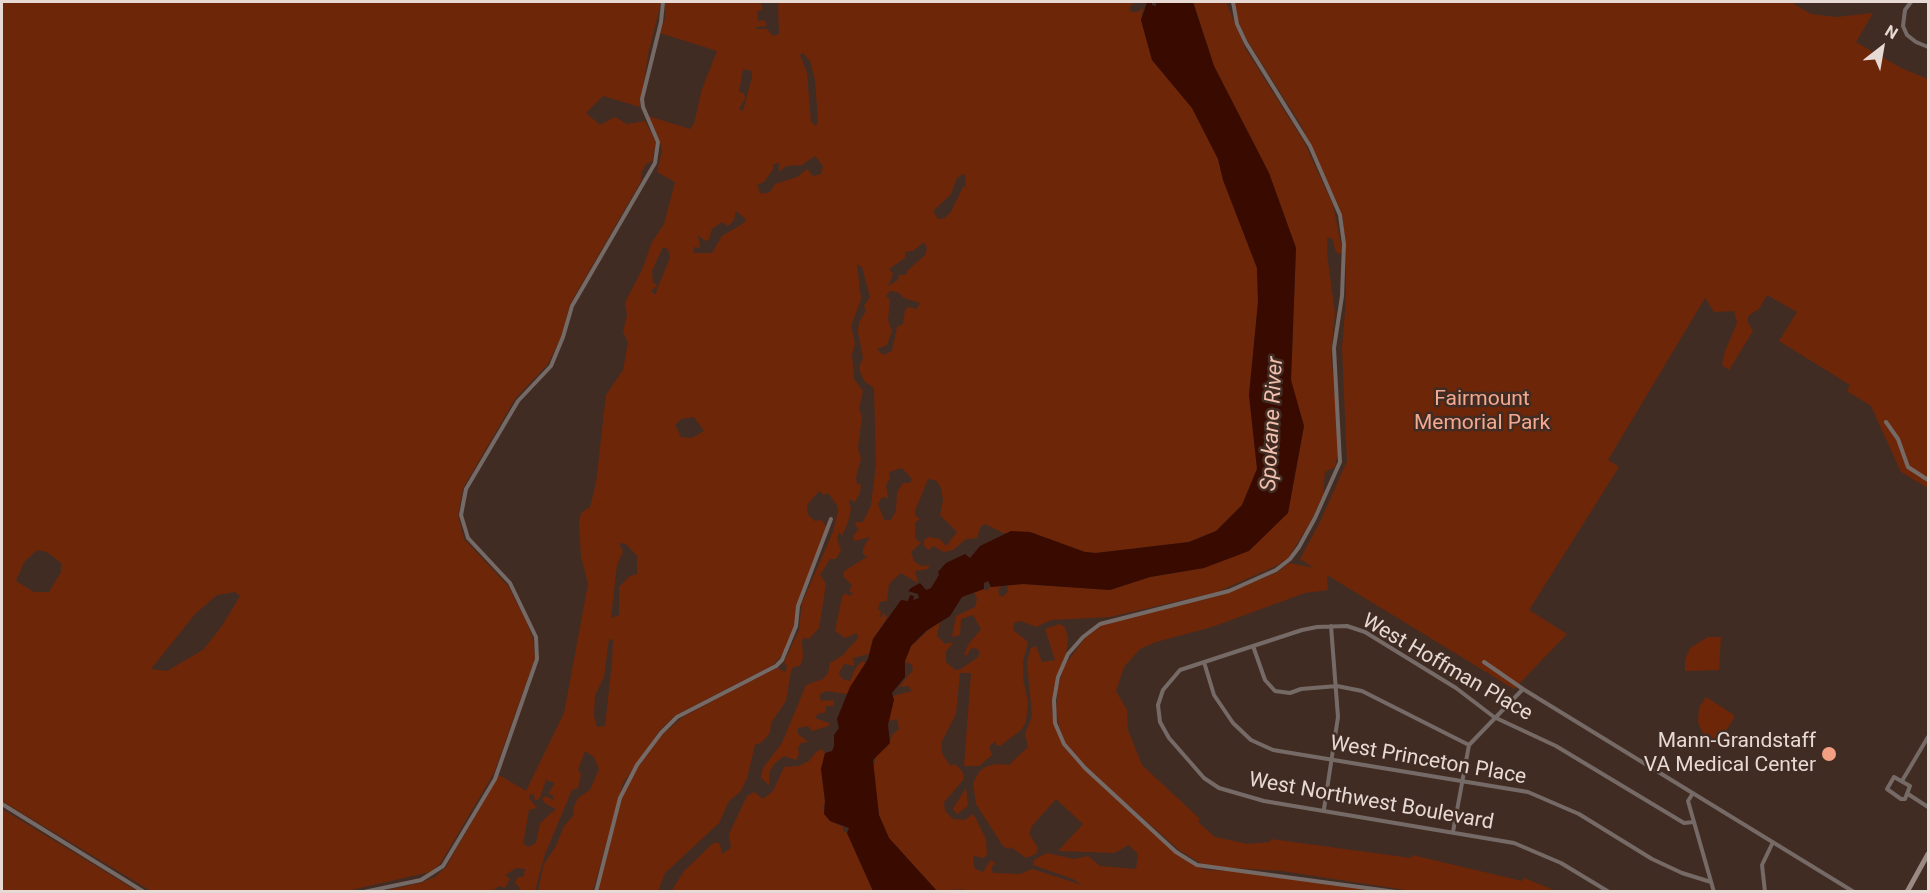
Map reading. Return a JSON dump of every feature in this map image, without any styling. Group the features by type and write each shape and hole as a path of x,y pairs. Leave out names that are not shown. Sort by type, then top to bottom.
{"main road":[{"path":"1906,891 1929,854"}],"street":[{"path":"364,891 422,880 433,875 443,866 495,779 537,659 536,637 510,583 468,538 461,515 466,489 518,401 551,366 572,306 655,163 658,142 643,107 642,99 661,22 663,2"},
{"path":"1233,2 1237,24 1246,43 1310,146 1340,215 1344,244 1342,296 1334,348 1340,462 1325,498 1299,547 1290,559 1276,570 1229,591 1108,621 1083,637 1068,654 1058,677 1054,700 1055,723 1064,744 1085,768 1176,852 1197,865 1396,891"},
{"path":"1911,2 1904,17 1903,26 1907,35 1916,42 1929,47"},
{"path":"1886,422 1898,439 1908,467 1929,480"},
{"path":"596,891 620,798 637,765 661,733 677,717 776,666 782,660 796,626 798,606 831,519"},
{"path":"1324,809 1338,717 1331,626"},
{"name":"West Hoffman Place","path":"1204,662 1302,630 1347,626 1365,632 1456,688 1494,717 1556,746 1684,823 1694,822"},
{"path":"1253,646 1265,680 1275,691 1290,693 1302,689 1337,686 1362,691 1469,745"},
{"name":"West Princeton Place","path":"1204,662 1219,705 1233,723 1251,740 1273,750 1510,788 1545,798 1579,814 1652,860 1711,882"},
{"name":"West Northwest Boulevard","path":"1204,662 1180,670 1170,678 1162,690 1158,705 1160,722 1180,754 1204,778 1236,795 1491,837 1535,850 1609,891"},
{"path":"1485,662 1523,689 1854,891"},
{"path":"1453,832 1469,745 1523,689"},
{"path":"1902,781 1929,737"},
{"path":"1894,777 1902,781 1910,786 1908,795 1903,800 1887,789 1894,777"},
{"path":"1693,793 1688,801 1714,891"},
{"path":"1908,795 1929,807"},
{"path":"2,804 144,891"},
{"path":"1765,891 1762,865 1773,842"}],"green space":[{"path":"2,2 661,2 648,55 640,107 603,96 586,113 600,125 615,117 627,124 645,121 656,142 652,162 647,163 642,171 641,181 570,304 561,337 548,364 515,399 463,488 458,515 464,539 508,586 527,623 533,640 535,658 494,773 440,864 430,872 347,891 151,891 2,801","holes":["37,550 47,552 61,563 61,572 49,592 34,592 16,581 24,562","235,592 240,596 222,626 203,650 167,671 151,669 195,614 217,595"]},
{"path":"665,2 760,2 763,9 757,12 758,21 764,20 767,26 756,27 756,29 767,29 773,36 779,34 778,2 1134,2 1129,8 1131,12 1138,12 1143,7 1141,20 1152,60 1192,108 1218,159 1223,180 1257,268 1258,302 1249,395 1257,468 1242,505 1216,531 1189,542 1096,553 1085,552 1030,532 1003,533 985,524 981,526 977,538 966,539 953,550 944,552 933,546 929,550 924,546 924,540 929,537 940,539 946,546 957,532 940,515 943,500 941,488 937,481 928,479 915,511 915,515 920,519 915,523 915,538 921,543 911,552 914,561 921,566 929,565 928,569 915,571 918,583 901,573 889,584 887,601 880,602 878,609 881,611 880,618 884,613 887,618 873,639 869,654 853,658 854,666 844,664 839,673 842,679 850,681 856,667 863,661 866,663 847,694 826,691 819,695 821,701 833,700 834,702 833,706 826,706 825,713 819,713 815,718 829,723 829,726 812,731 808,726 798,728 798,734 808,742 801,743 796,760 784,756 774,764 770,771 769,785 761,778 763,768 782,743 806,685 823,679 828,673 830,663 842,656 858,638 857,633 845,638 835,631 842,597 845,593 850,596 853,593 849,592 852,585 844,577 843,572 868,556 863,555 863,548 870,537 854,541 853,536 859,529 855,525 856,522 863,522 871,505 876,465 874,388 864,381 859,368 863,358 858,332 859,322 866,311 864,306 870,297 862,267 857,264 861,299 851,326 855,344 852,354 854,379 863,391 859,409 862,416 858,448 861,459 856,477 857,484 861,485 860,493 854,503 851,499 849,501 851,509 848,522 842,536 839,532 837,539 841,550 836,559 830,559 820,575 826,584 819,628 808,640 806,637 802,640 803,658 800,666 793,667 791,671 786,701 771,723 770,733 762,742 755,745 747,778 741,791 729,801 719,823 665,873 658,891 598,891 623,794 631,777 661,736 683,717 726,694 777,668 785,672 787,667 784,662 799,630 802,603 833,532 838,511 837,505 828,493 824,495 819,491 807,505 808,515 815,521 822,520 826,527 797,606 795,627 788,648 773,665 674,716 659,731 623,783 593,891 538,891 544,864 556,846 564,826 574,815 573,809 578,798 590,790 599,769 594,757 585,751 578,770 581,775 578,788 572,790 545,854 535,891 519,891 520,888 515,883 517,878 524,876 525,869 516,868 505,875 510,879 505,888 500,886 491,891 378,892 420,883 435,877 446,867 499,775 526,791 564,713 588,584 581,556 579,523 581,513 590,507 596,483 606,395 623,370 628,342 623,332 627,315 625,302 642,270 652,242 664,224 675,182 657,172 662,151 660,141 648,116 690,129 694,124 702,89 717,51 660,33 665,19","holes":["803,53 810,61 815,80 818,121 816,126 811,122 807,73 800,55","743,69 752,71 743,111 739,109 745,98 744,93 739,92","815,156 823,166 821,174 813,176 807,169 797,177 775,184 770,192 761,194 757,185 764,182 773,169 773,164 779,163 779,172 786,166 802,165","965,175 966,187 963,187 951,212 945,218 938,219 933,211 951,194 957,178","736,211 746,219 744,223 722,236 712,253 693,253 694,247 700,248 698,235 705,241 709,239 712,229 722,222 728,226 734,220","924,242 927,248 925,255 907,271 906,275 899,275 898,280 888,286 893,274 889,269 905,258 905,252 913,251","663,247 668,249 670,257 655,295 651,291 658,285 653,283 652,271","890,291 898,292 904,298 920,303 917,309 908,307 905,310 903,324 897,327 892,351 883,355 877,349 887,345 892,331 888,320 890,300 886,296","694,417 704,431 692,438 681,437 675,425 681,419","902,468 912,479 910,483 903,483 897,492 896,511 891,520 884,520 878,504 882,497 888,498 886,485 890,479 889,472","619,543 626,544 637,556 637,574 630,576 619,587 619,615 611,618 617,565 623,552","609,639 613,640 612,663 605,726 597,727 594,716 595,695 604,677","546,780 555,783 548,794 553,795 553,800 546,796 542,799 556,809 540,823 536,843 529,847 523,844 529,810 537,808 529,798 530,794 534,795 535,801 540,798"]},
{"path":"1197,2 1226,2 1245,48 1304,142 1333,205 1342,249 1341,254 1336,252 1332,238 1327,238 1335,313 1331,355 1338,427 1338,453 1335,467 1325,472 1323,495 1310,523 1288,558 1276,566 1217,592 1110,617 1051,620 1036,627 1021,621 1014,623 1013,630 1028,642 1023,661 1023,679 1028,702 1026,722 1021,730 1000,746 996,745 996,741 989,746 992,755 979,766 964,766 971,673 960,673 956,714 941,743 942,753 950,766 955,764 962,771 964,779 944,802 945,811 953,819 965,820 973,814 975,817 986,839 987,854 984,858 974,856 973,862 975,869 983,872 991,860 995,863 991,868 993,873 1020,874 1032,869 1082,885 1073,879 1033,865 1034,860 1047,853 1074,859 1088,856 1100,866 1136,869 1138,854 1129,845 1114,853 1058,851 1083,824 1056,799 1032,826 1029,834 1038,848 1036,854 1026,858 1011,847 1008,849 1003,846 976,804 973,783 979,772 985,767 996,764 1009,765 1028,747 1025,734 1032,716 1027,662 1031,648 1036,646 1042,662 1055,660 1045,629 1059,624 1065,627 1068,638 1066,654 1057,678 1052,713 1063,745 1082,767 1155,835 1206,870 1255,872 1388,891 962,891 962,889 937,891 889,838 879,815 873,771 876,755 887,747 893,734 899,729 897,719 889,721 893,696 912,691 908,686 899,687 913,670 912,665 905,661 911,646 940,620 937,636 945,644 954,642 946,651 946,662 955,670 961,669 978,657 980,652 976,648 970,649 967,656 964,654 981,629 973,615 961,619 960,635 952,637 956,616 975,607 977,599 974,592 1001,586 998,591 1003,597 1008,591 1007,585 1023,584 1110,590 1150,577 1204,568 1288,513 1304,426 1291,381 1296,248 1269,173 1214,66 1194,4"},
{"name":"Fairmount Memorial Park","path":"1235,2 1791,2 1811,14 1836,17 1873,13 1856,42 1901,68 1928,79 1928,488 1901,472 1871,406 1847,391 1850,385 1779,341 1797,312 1767,295 1759,309 1749,315 1747,321 1753,331 1729,370 1722,365 1725,351 1737,323 1734,311 1714,312 1705,298 1608,460 1619,467 1529,610 1567,634 1514,689 1327,575 1328,590 1305,593 1212,627 1156,642 1140,649 1124,667 1116,691 1127,710 1128,730 1142,765 1200,819 1198,822 1215,837 1248,844 1270,842 1271,839 1411,858 1412,855 1522,881 1524,878 1556,891 1412,891 1282,871 1205,866 1179,850 1109,788 1065,742 1059,726 1056,711 1058,687 1064,666 1085,638 1102,625 1223,595 1278,572 1289,563 1314,568 1300,559 1321,520 1347,461 1342,348 1346,299 1346,246 1342,214 1301,125 1247,40 1238,21"},
{"path":"1708,637 1721,637 1719,670 1685,671 1685,660 1690,648"},
{"path":"1706,697 1734,715 1717,746 1704,736 1698,722 1699,708"},
{"path":"822,749 825,753 821,769 825,802 823,808 830,821 843,827 843,831 847,833 873,891 671,892 684,871 711,845 716,842 720,844 722,854 731,848 729,834 747,796 754,792 763,799 773,791 784,767 799,766 809,761 816,752"},
{"path":"966,788 968,806 957,814 953,809"},
{"path":"2,809 137,891 2,891"}],"water":[{"name":"Spokane River","path":"1147,2 1152,2 1152,5 1156,6 1156,2 1193,2 1214,66 1269,173 1296,248 1291,380 1304,426 1288,513 1249,551 1204,568 1150,577 1110,590 1023,584 991,587 988,581 984,583 984,589 962,597 950,616 926,631 911,646 905,661 905,677 892,693 894,700 888,725 890,743 873,760 879,815 889,838 937,891 873,891 847,833 849,828 830,821 824,814 825,801 821,769 825,753 832,751 834,746 834,735 839,728 837,719 850,687 868,659 873,639 901,600 908,601 910,595 914,596 913,600 919,598 918,594 908,591 920,583 926,590 931,588 939,575 938,572 946,563 965,554 970,558 980,546 1011,531 1030,532 1085,552 1096,553 1189,542 1216,531 1242,505 1257,469 1249,395 1258,302 1257,268 1223,180 1218,159 1192,108 1152,60 1141,20"}],"place":[{"name":"Mann-Grandstaff VA Medical Center","path":"1829,754"}]}
